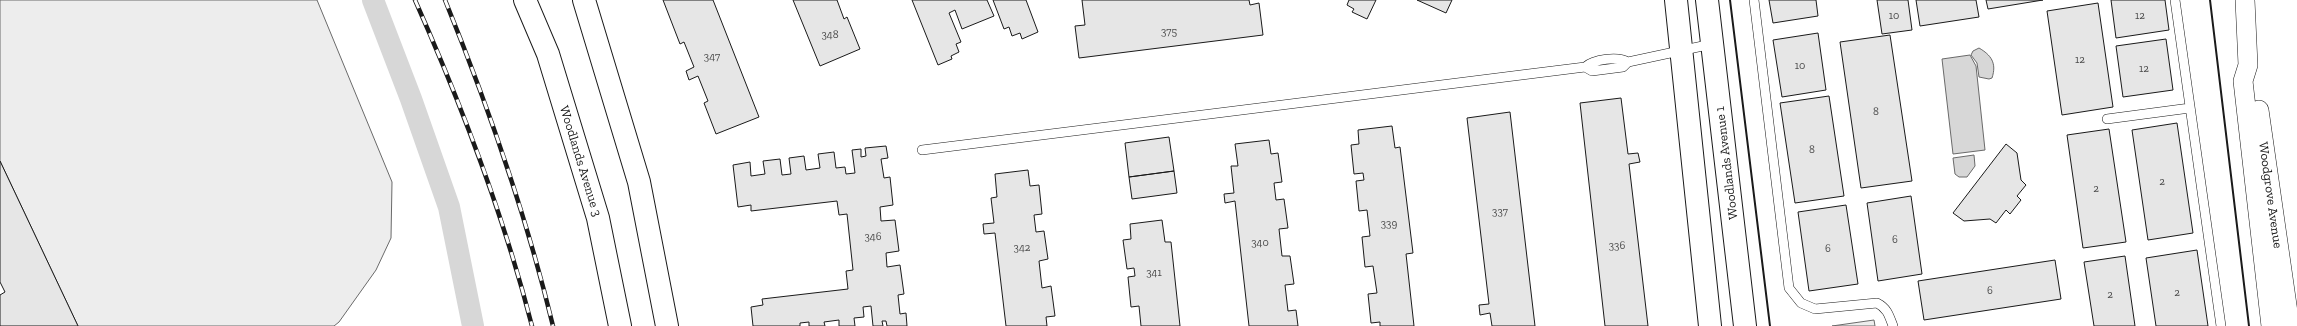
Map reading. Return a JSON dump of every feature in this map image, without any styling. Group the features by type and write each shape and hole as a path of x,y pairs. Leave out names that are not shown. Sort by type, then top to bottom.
{"main road":[{"name":"Woodlands Avenue 3","path":"525,0 548,54 598,218 620,326"},
{"path":"584,0 639,182 667,326"},
{"path":"1676,0 1710,326"},
{"name":"Woodlands Avenue 1","path":"1707,0 1745,326"}],"street":[{"name":"Woodgrove Avenue","path":"2245,0 2248,65 2244,81 2271,326"},
{"name":"Woodgrove Avenue","path":"2248,65 2256,84 2290,326"}],"lane":[{"path":"1754,0 1789,288 1801,303 1815,309 1876,303 1883,306 1888,312 1893,326"},
{"path":"2175,0 2221,326"},
{"path":"922,150 1585,67 1592,62 1622,58 1628,62 1682,49 1712,44"},
{"path":"2107,119 2190,108"}],"shaded area":[{"path":"0,0 317,0 392,182 391,238 376,270 339,322 334,326 78,326 0,161"},
{"path":"1979,48 1992,60 1994,68 1992,78 1989,79 1979,77 1977,63 1971,55 1973,51"},
{"path":"1970,55 1976,66 1985,150 1953,154 1942,59"},
{"path":"1974,155 1975,166 1967,177 1959,177 1955,174 1953,158"},
{"path":"1874,320 1875,326 1832,326"}],"building":[{"path":"663,0 713,0 759,117 716,134 704,103 708,101 698,76 689,80 686,71 694,67 684,42 680,44"},
{"path":"793,0 837,0 844,19 847,17 860,49 820,66"},
{"path":"912,0 987,0 994,16 962,29 955,10 949,13 961,42 956,44 959,52 951,56 952,59 938,65"},
{"path":"993,0 1026,0 1038,32 1022,39 1020,33 1012,36 1009,27 1004,29"},
{"path":"1082,0 1249,0 1250,5 1259,3 1263,35 1079,58 1075,26 1085,25"},
{"path":"1349,0 1376,0 1367,19 1352,12 1354,9 1347,5"},
{"path":"1417,0 1452,0 1446,13"},
{"path":"1769,0 1816,0 1818,16 1773,23"},
{"path":"1877,0 1908,0 1912,30 1882,34"},
{"path":"1916,0 1976,0 1979,17 1920,26"},
{"path":"1986,0 2043,0 1988,9"},
{"path":"2111,0 2165,0 2169,30 2116,38"},
{"path":"2098,3 2113,107 2062,115 2047,11"},
{"path":"1818,33 1826,90 1782,97 1773,40"},
{"path":"1890,35 1912,181 1861,188 1840,42"},
{"path":"2166,39 2173,90 2123,97 2116,46"},
{"path":"1829,96 1844,196 1795,203 1780,103"},
{"path":"1621,98 1628,154 1638,153 1640,162 1629,164 1648,326 1605,326 1580,103"},
{"path":"1510,112 1535,326 1492,326 1490,313 1480,315 1479,305 1489,304 1467,118"},
{"path":"2177,123 2193,233 2148,240 2132,130"},
{"path":"1392,126 1395,148 1400,147 1413,253 1406,254 1414,326 1380,326 1380,322 1371,323 1368,294 1377,293 1373,266 1365,267 1362,237 1370,236 1367,210 1359,211 1356,181 1364,180 1363,173 1354,174 1351,145 1359,144 1358,130"},
{"path":"2109,129 2126,242 2083,248 2067,135"},
{"path":"1169,137 1174,171 1129,177 1125,143"},
{"path":"1269,140 1271,154 1278,153 1282,182 1274,183 1276,200 1284,199 1288,228 1279,229 1282,256 1290,256 1294,284 1285,285 1288,311 1296,310 1298,326 1249,326 1235,201 1225,203 1224,194 1234,193 1231,166 1238,166 1235,144"},
{"path":"2006,144 2017,153 2021,180 2026,185 2017,196 2021,200 2010,214 2006,210 1996,223 1990,219 1964,221 1953,213"},
{"path":"886,146 888,158 881,159 884,178 890,177 893,205 880,207 881,221 895,220 899,251 886,253 887,267 900,265 904,294 898,295 900,314 906,313 907,326 887,326 886,321 882,321 883,326 873,326 871,306 863,307 864,317 854,318 855,326 839,326 839,320 824,322 825,326 809,326 809,322 800,323 800,326 753,326 751,307 763,305 762,299 848,289 846,271 853,270 847,214 839,215 837,201 751,211 751,205 738,207 733,165 750,162 751,176 765,174 763,161 780,159 782,175 791,174 789,158 804,156 806,170 820,168 818,154 834,152 836,168 845,167 846,174 855,173 852,150 861,149 861,157 866,156 865,148"},
{"path":"0,161 78,326 0,326 0,295 5,292 0,282"},
{"path":"1028,170 1030,186 1039,185 1042,214 1034,215 1036,232 1044,231 1048,259 1039,261 1042,288 1051,286 1055,316 1046,317 1047,326 1006,326 995,233 984,234 983,224 994,223 991,198 997,197 995,174"},
{"path":"1174,171 1177,193 1132,199 1129,177"},
{"path":"1911,196 1922,274 1878,281 1867,203"},
{"path":"1846,205 1858,284 1809,291 1798,212"},
{"path":"1162,220 1165,242 1171,242 1180,326 1141,326 1139,306 1131,307 1128,277 1135,276 1134,268 1127,269 1123,240 1131,239 1130,224"},
{"path":"2197,250 2208,326 2156,326 2146,258"},
{"path":"2125,256 2135,326 2094,326 2084,262"},
{"path":"2055,260 2061,299 1924,320 1918,281"}],"waterway":[{"path":"373,0 411,99 449,207 473,326"}],"railway":[{"path":"415,0 465,120 495,201 521,284 532,326"},
{"path":"445,0 505,161 531,243 553,326"}],"wall":[{"path":"1730,0 1770,326"},
{"path":"2210,0 2249,326"}]}
